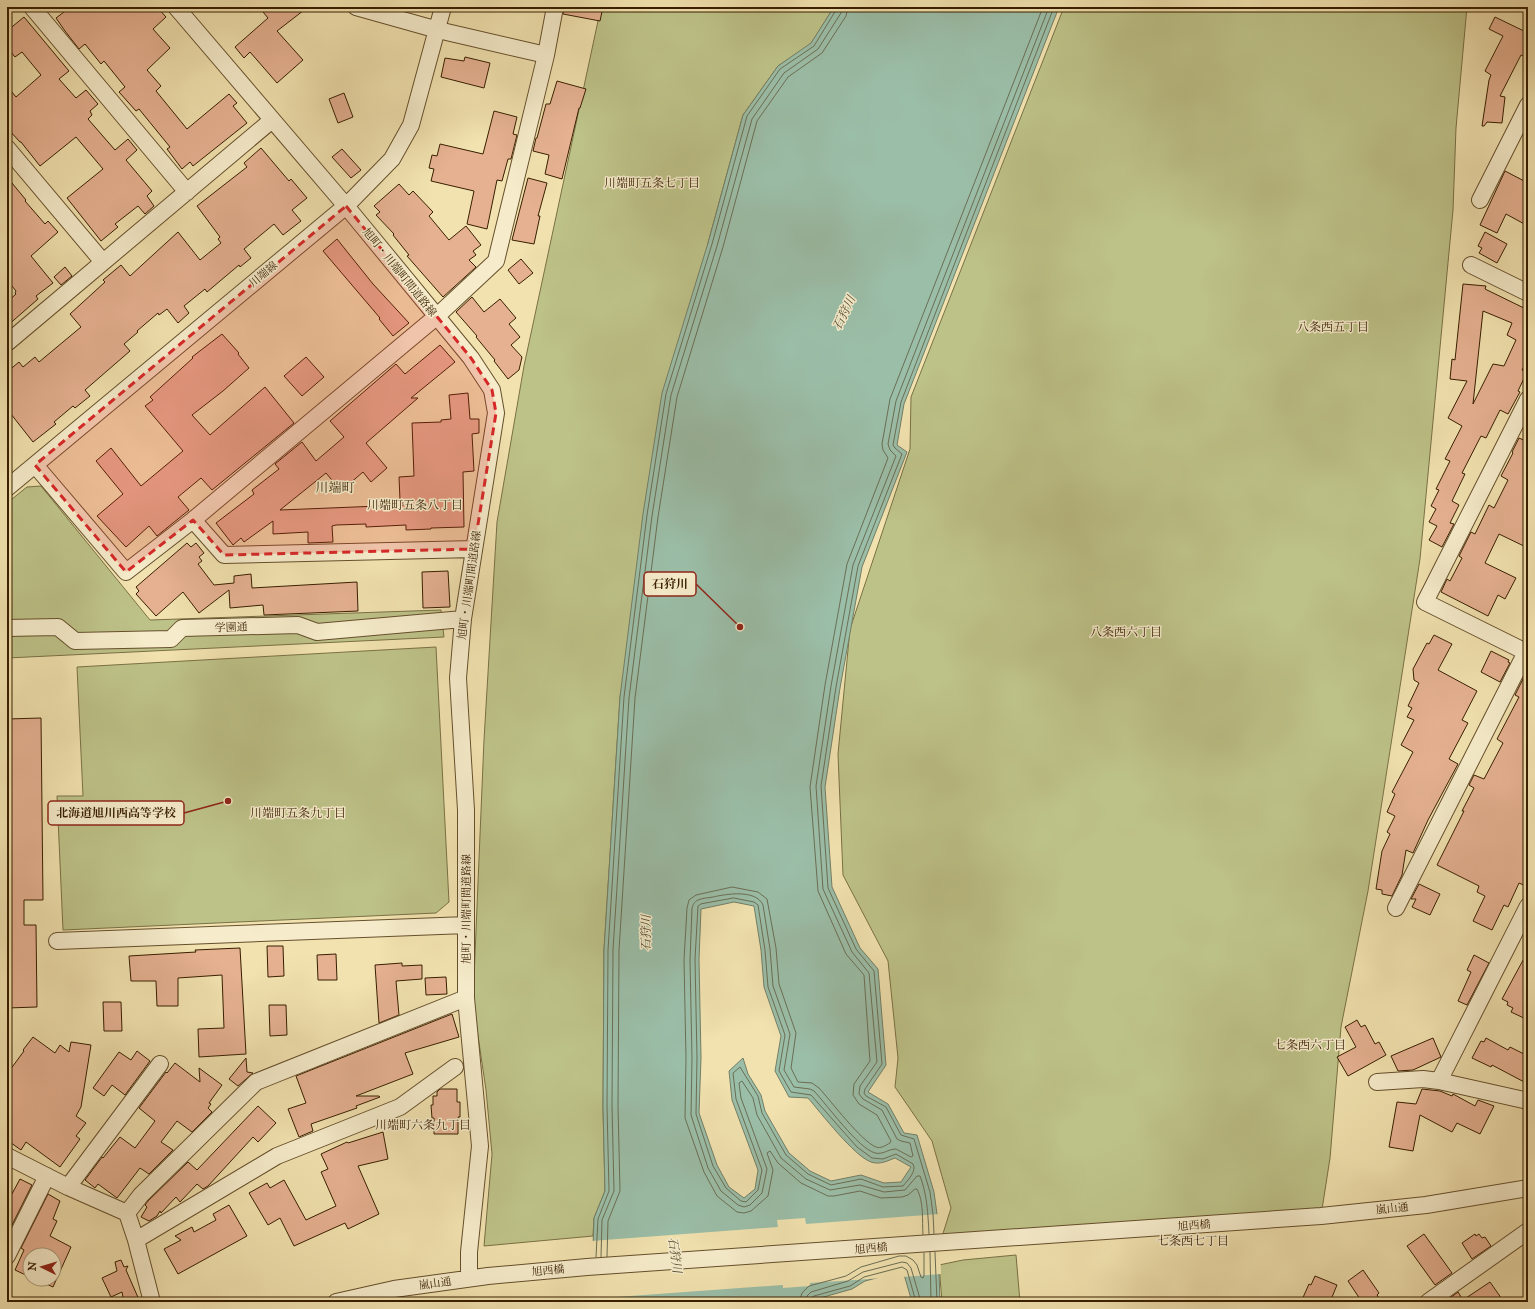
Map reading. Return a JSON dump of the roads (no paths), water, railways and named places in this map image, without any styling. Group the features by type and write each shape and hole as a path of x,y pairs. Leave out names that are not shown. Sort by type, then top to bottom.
{"street":[{"path":"32,7 187,192"},
{"name":"旭町・川端町間道路線","path":"176,7 346,206 471,358 492,390 496,413 463,619 458,678 466,810 466,998 480,1146 469,1252 469,1278"},
{"path":"356,7 438,30 546,55"},
{"name":"川端線","path":"7,488 346,206 392,159 410,125 438,30 443,7"},
{"path":"35,465 126,572 193,520 436,317 496,261 546,55 555,7"},
{"path":"1480,200 1528,105"},
{"path":"7,343 272,120"},
{"path":"7,148 103,262"},
{"path":"1472,264 1528,293"},
{"path":"1396,908 1527,651 1425,602 1528,399"},
{"path":"193,520 224,555 474,549"},
{"name":"学園通","path":"7,628 58,626 75,641 83,641 171,639 182,628 298,625 317,632 463,619"},
{"path":"1439,1081 1528,906"},
{"path":"57,941 466,925"},
{"path":"128,1213 141,1195 256,1082 466,998"},
{"path":"68,1187 160,1064"},
{"path":"136,1240 277,1156 400,1106 455,1067"},
{"path":"1377,1082 1423,1079 1439,1081 1528,1101"},
{"path":"7,1156 68,1187 128,1213"},
{"path":"7,1256 47,1176"},
{"name":"嵐山通","path":"1254,1221 1321,1216 1426,1204 1528,1188"},
{"path":"128,1213 152,1302"},
{"name":"旭西橋","path":"488,1276 587,1267 1254,1221"},
{"path":"1428,1302 1528,1231"},
{"name":"嵐山通","path":"336,1302 394,1289 488,1276"}],"water":[{"name":"石狩川","path":"834,7 1059,7 904,404 897,445 907,452 862,567 840,688 825,787 832,887 860,948 878,969 886,1065 868,1092 888,1104 904,1133 917,1135 934,1192 937,1214 940,1302 912,1302 903,1271 865,1281 852,1289 813,1300 813,1302 591,1302 594,1218 605,1191 603,1107 604,950 620,697 643,514 662,393 708,243 743,115 778,66 811,43","holes":["734,902 754,906 761,950 764,987 781,1036 775,1071 789,1097 808,1098 847,1143 864,1158 871,1162 877,1163 895,1158 911,1167 901,1182 884,1183 861,1175 831,1181 810,1171 789,1153 765,1111 761,1095 748,1074 743,1058 729,1071 732,1100 758,1170 755,1189 744,1198 729,1187 717,1165 699,1113 701,1058 699,959 701,909"]}],"place":[{"name":"石狩川","path":"740,627"},
{"name":"北海道旭川西高等学校","path":"228,801"}],"district":[{"name":"川端町五条七丁目","path":"652,183"},
{"name":"八条西五丁目","path":"1333,327"},
{"name":"川端町","path":"335,487"},
{"name":"川端町五条八丁目","path":"415,505"},
{"name":"八条西六丁目","path":"1126,632"},
{"name":"川端町五条九丁目","path":"298,813"},
{"name":"七条西六丁目","path":"1310,1045"},
{"name":"川端町六条九丁目","path":"423,1125"},
{"name":"七条西七丁目","path":"1193,1241"}]}
